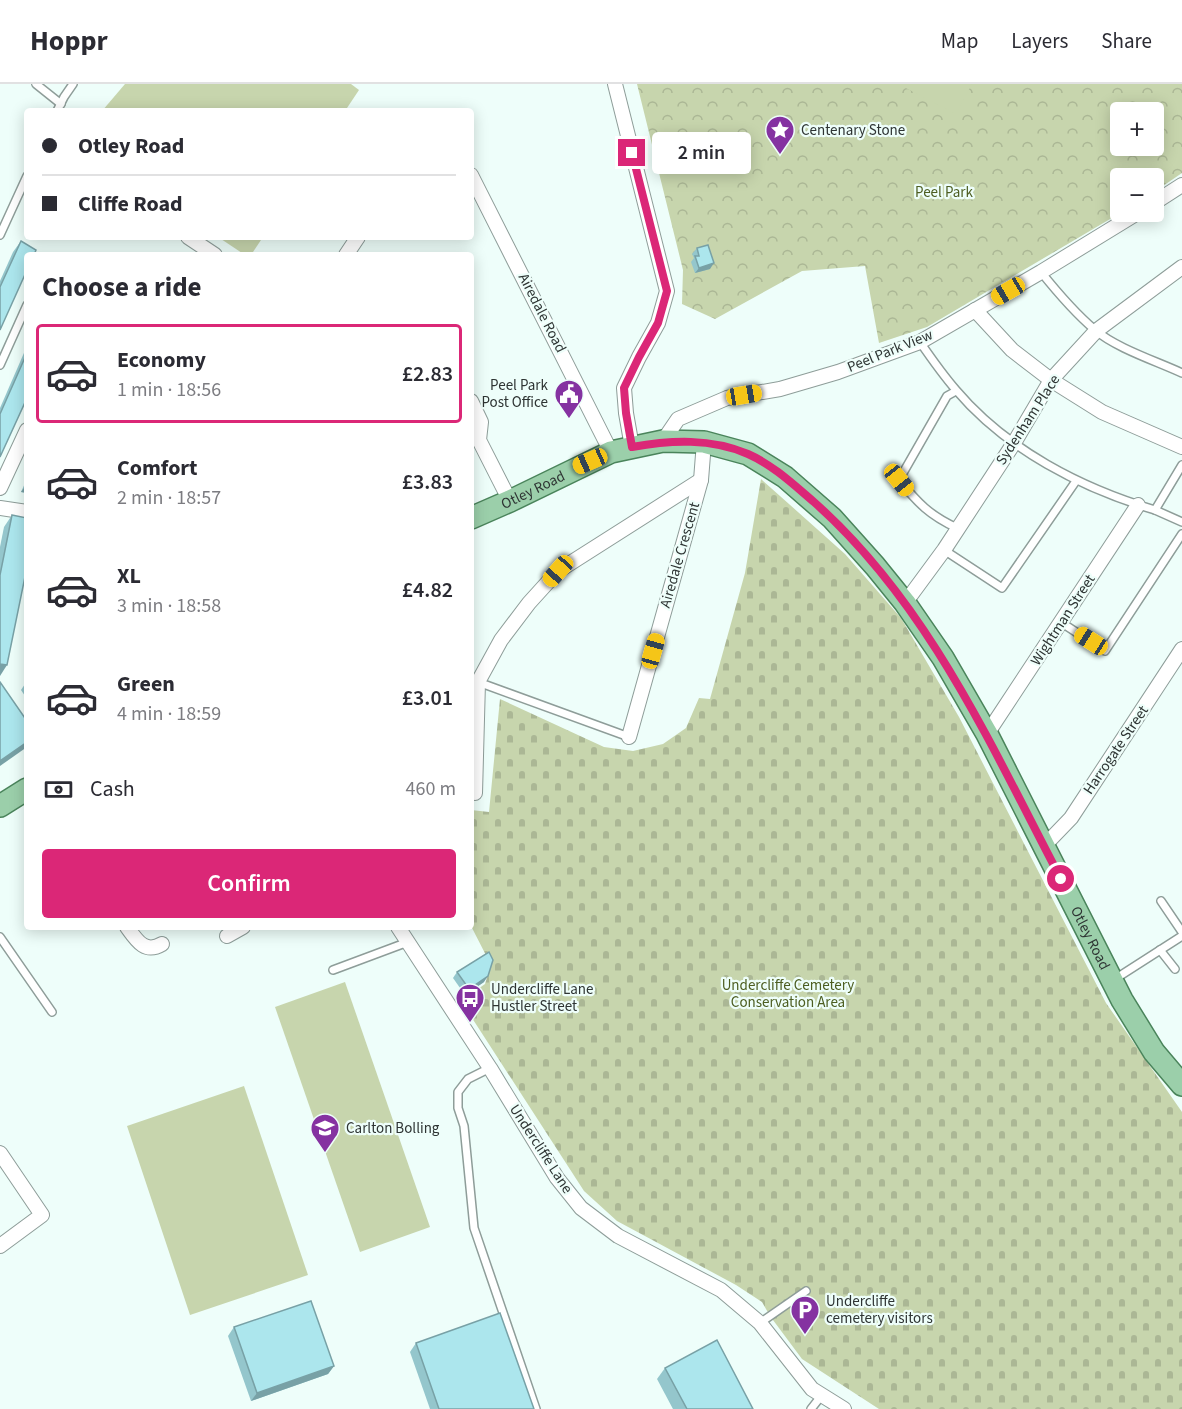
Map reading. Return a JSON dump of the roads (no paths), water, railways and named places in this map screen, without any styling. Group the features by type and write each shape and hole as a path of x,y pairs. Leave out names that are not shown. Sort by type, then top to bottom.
{"main road":[{"name":"Otley Road","path":"474,517 611,452 663,441 704,442 748,454 785,477 831,518 905,603 943,658 987,734 1122,1000 1154,1052 1182,1084"},
{"path":"0,806 24,791"}],"street":[{"path":"615,84 667,291 658,323 624,388 632,447"},
{"name":"Airedale Road","path":"474,181 611,452"},
{"path":"1164,197 1182,185"},
{"name":"Peel Park View","path":"663,441 678,419 727,398 780,389 838,372 920,342 1123,222"},
{"path":"192,240 210,252"},
{"name":"Sydenham Place","path":"905,603 944,550 1014,443 1051,380 1096,331 1182,267"},
{"path":"975,310 1012,350 1051,380 1102,412 1182,447"},
{"path":"474,407 481,422 475,442 510,501"},
{"path":"0,488 24,436"},
{"name":"Airedale Crescent","path":"629,737 701,480 704,442"},
{"path":"475,793 474,683 501,640 529,603 558,571 701,480"},
{"name":"Wightman Street","path":"987,734 1138,505"},
{"path":"0,508 24,512"},
{"name":"Harrogate Street","path":"1044,846 1071,818 1182,650"},
{"path":"129,930 138,942 147,948 156,948 162,944"},
{"path":"227,936 238,930"},
{"name":"Undercliffe Lane","path":"400,930 490,1068 556,1178 581,1208 618,1236 721,1290 760,1323 812,1389 844,1409"},
{"path":"0,1153 42,1215 0,1246"}],"lane":[{"path":"36,84 59,107 74,84"},
{"path":"0,235 24,183"},
{"path":"1041,272 1056,292 1096,331 1182,373"},
{"path":"0,365 24,312"},
{"path":"920,342 956,391 1014,443 1076,481 1182,522"},
{"path":"956,391 947,396 899,480 916,501 936,519 957,528"},
{"path":"1155,510 1182,465"},
{"path":"944,550 1002,588 1076,481"},
{"path":"1062,623 1105,651 1182,534"},
{"path":"474,683 629,737"},
{"path":"1113,980 1182,934 1161,901"},
{"path":"0,937 52,1012"},
{"path":"333,970 408,942"},
{"path":"1160,950 1175,969"},
{"path":"490,1068 468,1080 458,1092 458,1108 464,1126 474,1228 536,1409"},
{"path":"760,1323 806,1291"},
{"path":"811,1409 822,1395"}],"place":[{"name":"Centenary Stone","path":"780,156"},
{"name":"Peel Park Post Office","path":"569,420"},
{"name":"Undercliffe Lane Hustler Street","path":"470,1024"},
{"name":"Carlton Bolling","path":"325,1154"},
{"name":"Undercliffe cemetery visitors","path":"805,1336"}],"park label":[{"name":"Peel Park","path":"944,192"},
{"name":"Undercliffe Cemetery Conservation Area","path":"788,994"}]}
